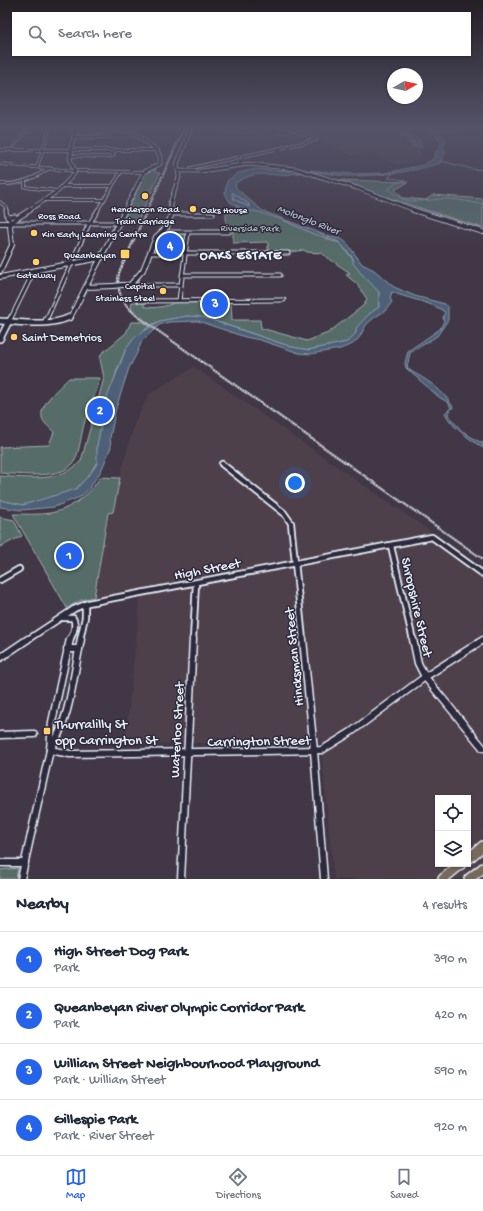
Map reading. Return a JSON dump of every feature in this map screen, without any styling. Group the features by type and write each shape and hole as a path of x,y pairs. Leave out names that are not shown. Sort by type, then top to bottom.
{"main road":[{"path":"471,856 483,846"},
{"path":"443,879 457,867"},
{"path":"470,879 483,868"}],"street":[{"path":"21,187 48,169"},
{"path":"58,169 144,172 150,169"},
{"path":"130,285 143,270 156,236 166,228 172,214 170,203 179,180 179,171 205,171 217,169"},
{"path":"291,169 299,170 362,190 396,204 483,232"},
{"path":"9,221 30,210 58,191 75,170"},
{"path":"45,321 89,223 121,172"},
{"path":"0,321 63,320 71,316 144,172"},
{"path":"65,184 112,186"},
{"path":"0,185 25,185 58,191"},
{"path":"11,185 17,186"},
{"path":"46,200 104,200"},
{"path":"0,202 6,207 12,244 0,267"},
{"path":"9,221 15,216 30,210"},
{"path":"172,214 213,214"},
{"name":"Ross Road","path":"0,223 9,221 119,223"},
{"path":"162,232 229,232"},
{"path":"179,300 188,233"},
{"path":"150,253 288,253"},
{"path":"0,276 10,276 100,258"},
{"path":"0,271 2,261"},
{"path":"0,339 34,271"},
{"path":"182,275 280,275"},
{"path":"86,287 122,285 181,285"},
{"path":"139,301 284,300"},
{"name":"Hincksman Street","path":"222,464 284,513 291,523 314,751 324,879"},
{"name":"High Street","path":"0,658 59,619 85,604 432,537 483,574"},
{"name":"Shropshire Street","path":"391,546 418,663 425,677 483,748"},
{"path":"0,580 19,569"},
{"name":"Waterloo Street","path":"181,879 196,583"},
{"path":"50,750 58,738 64,724 86,615 85,604"},
{"path":"21,879 50,750 51,727 68,649 74,630 75,622 70,617 59,619"},
{"name":"Carrington Street","path":"50,750 70,754 322,750 330,747 425,677 483,640"},
{"path":"68,649 79,649"},
{"path":"0,735 34,734"},
{"path":"0,863 25,863"}],"shaded area":[{"path":"194,367 483,568 483,879 334,879 320,739 304,740 302,742 125,744 141,593 85,604 134,425 149,394"}],"green space":[{"path":"156,169 155,172 160,173 137,223 122,222 146,172"},
{"path":"338,180 408,182 395,190 403,198 426,200 433,195 483,199 483,228 395,200"},
{"name":"Riverside Park","path":"236,207 270,215 314,234 318,234 329,240 340,243 379,292 379,307 368,315 353,337 347,342 309,350 292,347 212,320 187,316 160,321 151,325 131,309 132,302 146,302 143,306 147,307 161,307 172,304 172,301 231,301 232,320 260,320 261,328 307,341 328,333 364,305 367,299 357,284 346,275 350,273 321,253 307,252 304,250 292,252 268,251 268,242 233,243 233,231 226,231 226,213 233,213 232,209"},
{"path":"163,233 186,234 185,251 152,251 157,237"},
{"path":"131,322 142,322 149,327 135,337 126,349 117,370 103,417 97,446 98,460 90,474 76,489 66,494 23,505 0,500 0,476 43,478 54,476 73,468 81,461 104,378 100,359 101,354 126,333"},
{"path":"69,378 100,378 84,424 77,456 70,467 52,474 41,475 0,473 0,447 49,445 54,432 44,421 42,412 47,401"},
{"path":"100,477 120,478 113,512 108,513 94,597 81,600 67,608 13,514 45,514 58,511 79,500 91,489"},
{"path":"0,517 14,520 22,536 0,547"},
{"path":"18,868 16,879 0,879 0,870"}],"water":[{"path":"256,169 282,171 307,170 352,174 385,173 404,169 417,169 405,172 346,176 319,172 302,172 283,175 257,174 242,179 236,183 235,186 263,211 327,236 341,239 347,243 362,264 374,270 394,287 415,296 445,304 448,307 448,320 437,336 410,353 407,368 432,384 444,395 453,407 448,414 463,431 483,443 483,448 452,424 445,413 451,408 448,402 440,398 406,368 405,363 408,351 440,329 444,321 443,317 445,312 433,305 392,292 390,298 392,302 385,311 366,325 359,338 353,344 340,349 310,354 299,353 198,321 169,322 159,325 142,341 129,368 116,408 110,438 111,447 101,471 87,491 80,497 54,507 21,510 0,507 0,500 23,505 76,489 90,474 97,464 97,446 107,405 106,400 126,349 135,337 160,321 187,316 202,317 292,347 309,350 347,342 356,333 356,328 368,315 379,307 379,292 359,271 353,263 353,258 340,243 314,234 283,220 255,211 246,211 230,202 225,193 227,181 238,173"}],"waterway":[{"path":"472,169 483,170"},
{"path":"393,173 388,178 405,180 394,184 389,189 402,199 409,201 452,199 483,204"}],"railway":[{"path":"166,169 119,273 118,287 120,294 130,310 483,559"}],"place":[{"name":"Henderson Road Train Carriage","path":"145,196"},
{"name":"Oaks House","path":"193,209"},
{"name":"Kin Early Learning Centre","path":"34,233"},
{"name":"Gillespie Park","path":"170,246"},
{"name":"Queanbeyan","path":"125,254"},
{"name":"Gateway","path":"36,262"},
{"name":"Capital Stainless Steel","path":"163,291"},
{"name":"William Street Neighbourhood Playground","path":"215,304"},
{"name":"Saint Demetrios","path":"14,337"},
{"name":"Queanbeyan River Olympic Corridor Park","path":"100,411"},
{"name":"High Street Dog Park","path":"69,556"},
{"name":"Thurralilly St opp Carrington St","path":"47,731"}],"district":[{"name":"OAKS ESTATE","path":"241,254"}],"water label":[{"name":"Molonglo River","path":"309,219"}]}
